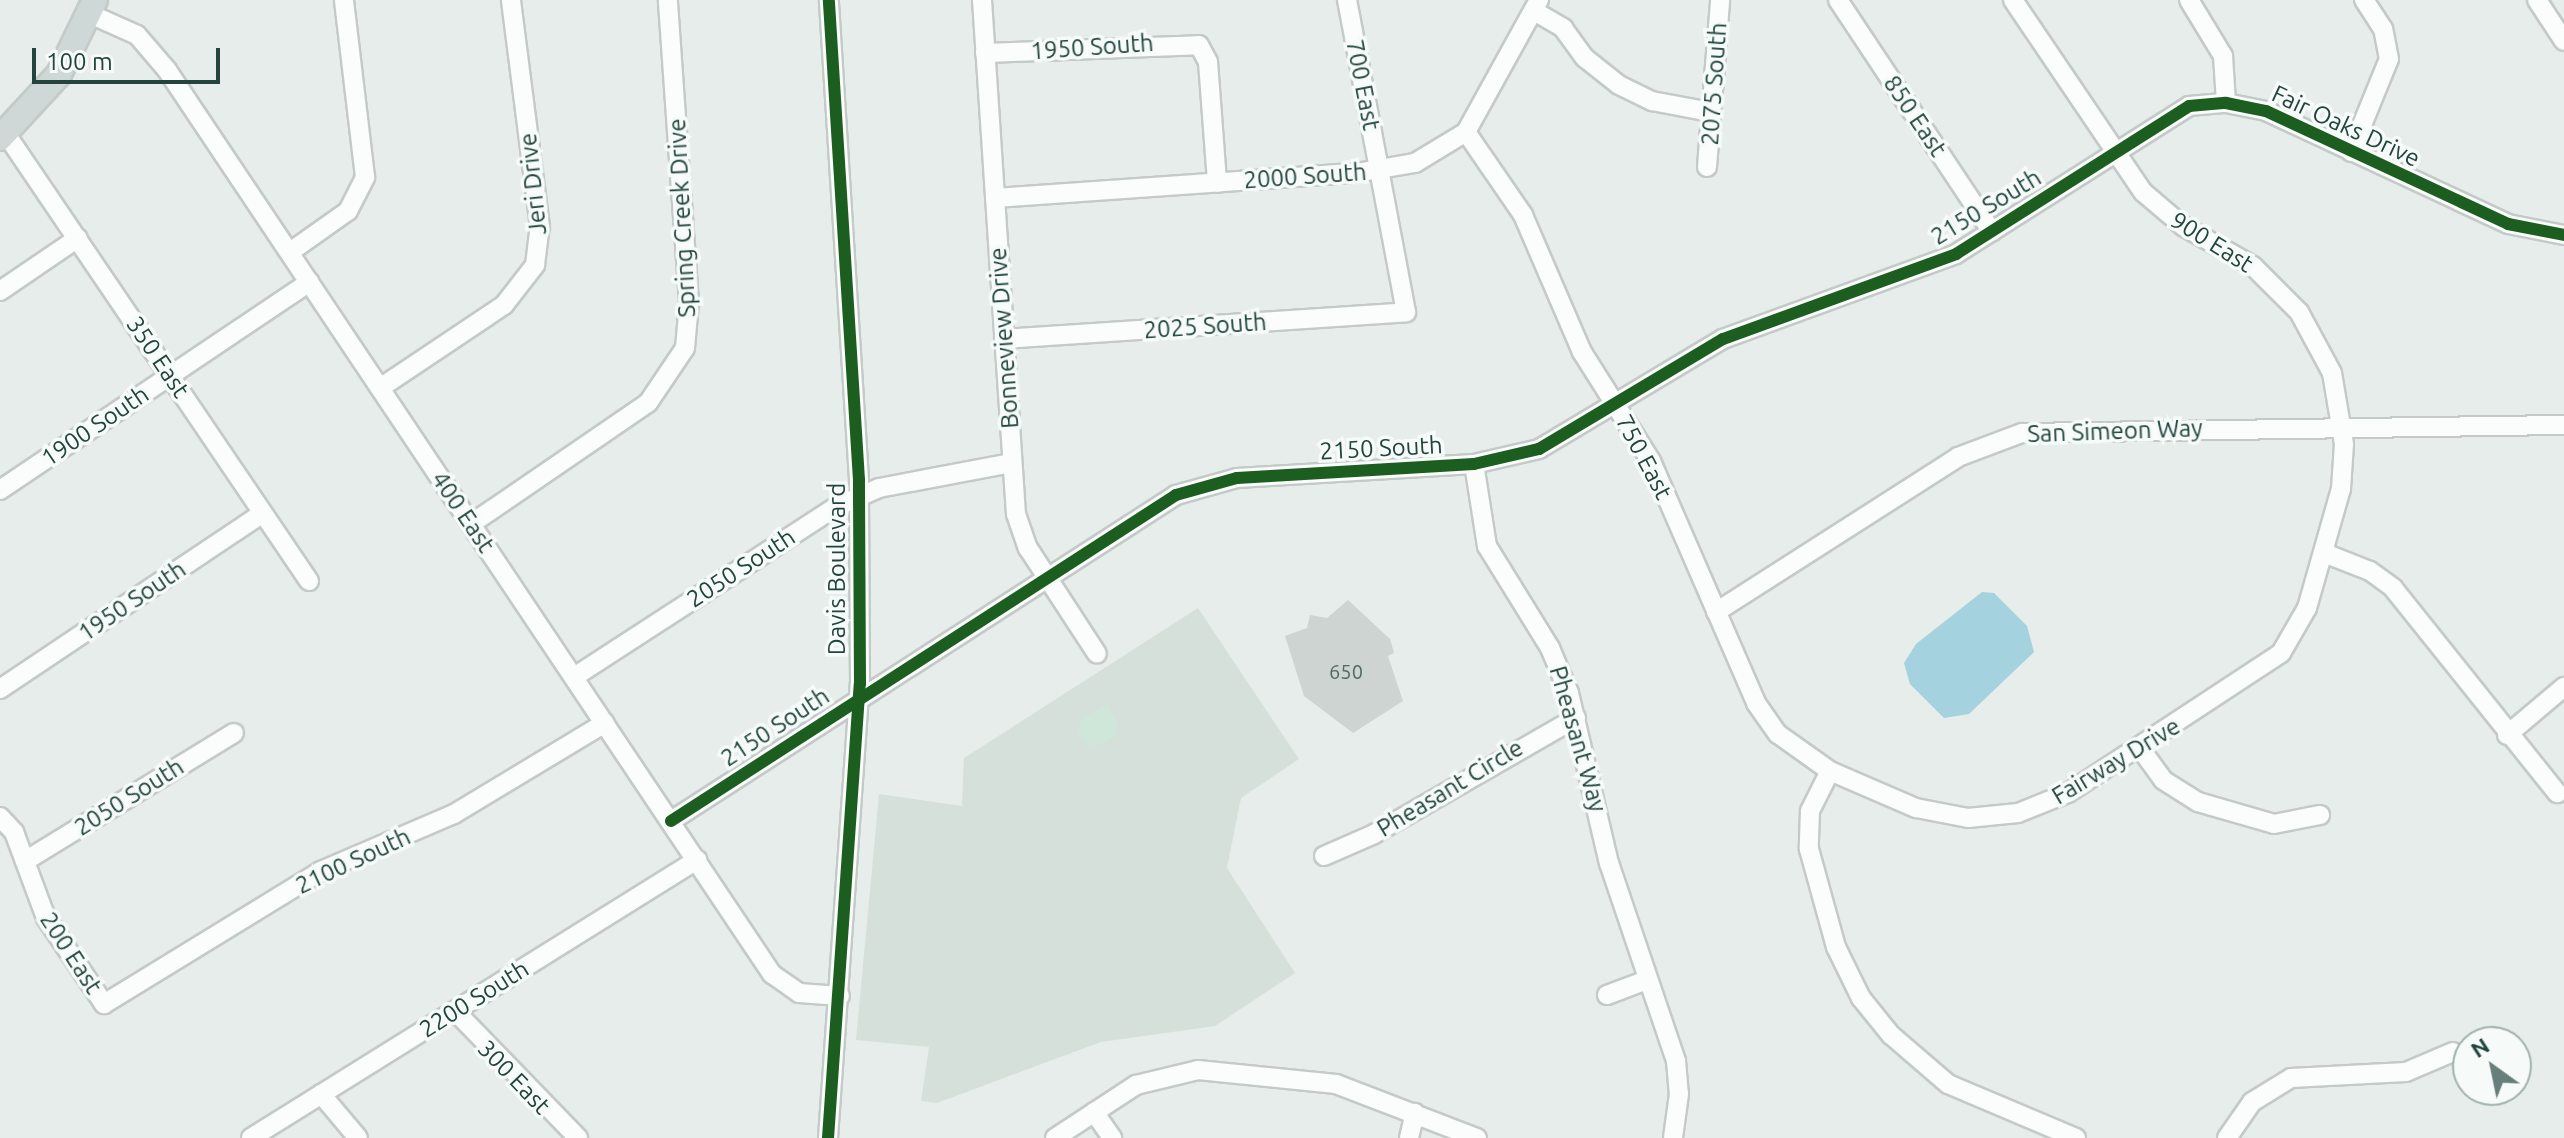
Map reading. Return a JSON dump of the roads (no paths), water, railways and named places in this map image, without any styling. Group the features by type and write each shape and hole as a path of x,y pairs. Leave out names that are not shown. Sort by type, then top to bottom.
{"main road":[{"path":"3,136 53,83 92,7"}],"street":[{"path":"290,252 348,211 365,177 344,0"},
{"name":"Jeri Drive","path":"380,388 504,305 535,265 540,227 511,0"},
{"name":"Spring Creek Drive","path":"471,524 648,403 685,348 689,303 668,0"},
{"name":"Davis Boulevard","path":"828,1138 859,699 859,496 829,0"},
{"name":"Bonneview Drive","path":"982,0 1011,463 1021,532 1046,577 1097,654"},
{"name":"700 East","path":"1347,0 1406,312"},
{"name":"2075 South","path":"1707,167 1720,0"},
{"name":"850 East","path":"1838,0 1992,232"},
{"name":"900 East","path":"2013,0 2114,151 2169,217 2241,257 2290,300 2325,357 2343,429 2342,478 2324,553"},
{"path":"2189,0 2223,56 2226,103"},
{"path":"2351,152 2389,59 2383,29 2364,0"},
{"path":"2537,0 2564,41"},
{"path":"1536,5 1563,28 1585,58 1619,85 1652,101 1711,112"},
{"name":"2000 South","path":"995,198 1378,171 1433,156 1466,132 1536,5"},
{"name":"400 East","path":"92,7 125,27 148,46 290,252 780,983 799,993 840,996"},
{"name":"1950 South","path":"985,53 1199,45 1208,62 1217,183"},
{"name":"Fair Oaks Drive","path":"2114,151 2171,113 2226,103 2266,111 2516,227 2564,235"},
{"name":"750 East","path":"1466,132 1523,215 1582,352 1651,461 1766,719 1790,747 1830,771"},
{"name":"350 East","path":"3,136 78,238 309,581"},
{"name":"2150 South","path":"671,821 1156,506 1216,481 1474,464 1539,449 1723,339 1940,262 1992,232 2114,151"},
{"path":"0,291 78,238"},
{"name":"1900 South","path":"0,490 310,282"},
{"name":"2025 South","path":"1004,339 1406,312"},
{"name":"San Simeon Way","path":"1716,612 1958,457 2002,438 2062,429 2564,425"},
{"name":"2050 South","path":"574,677 859,496 1011,463"},
{"name":"Pheasant Way","path":"1474,464 1487,546 1550,648 1576,718 1609,863 1678,1071 1673,1138"},
{"name":"1950 South","path":"0,689 263,513"},
{"path":"2324,553 2370,571 2393,588 2507,735 2557,793"},
{"name":"Fairway Drive","path":"1830,771 1933,814 1985,818 2052,801 2140,748 2281,653 2303,620 2324,553"},
{"path":"2507,735 2564,687"},
{"name":"Pheasant Circle","path":"1324,856 1374,834 1576,718"},
{"name":"2100 South","path":"104,1004 321,871 454,814 605,723"},
{"name":"2050 South","path":"25,861 234,733"},
{"path":"2140,748 2163,780 2198,802 2274,824 2320,815"},
{"path":"1830,771 1810,811 1809,849 1836,947 1861,998 1891,1035 1948,1084 2076,1138"},
{"name":"200 East","path":"0,817 25,861 46,918 104,1004"},
{"name":"2200 South","path":"251,1138 697,860"},
{"path":"1607,995 1647,980"},
{"name":"300 East","path":"455,1011 578,1138"},
{"path":"2227,1138 2252,1102 2291,1078 2319,1072 2406,1072 2452,1052"},
{"path":"1055,1138 1152,1078 1198,1070 1320,1081 1477,1138"},
{"path":"321,1094 358,1138"},
{"path":"1094,1112 1112,1138"},
{"path":"1409,1138 1415,1113"}],"water":[{"path":"1982,592 1994,593 2027,626 2034,652 1969,714 1944,718 1910,684 1904,663 1916,644"}]}
